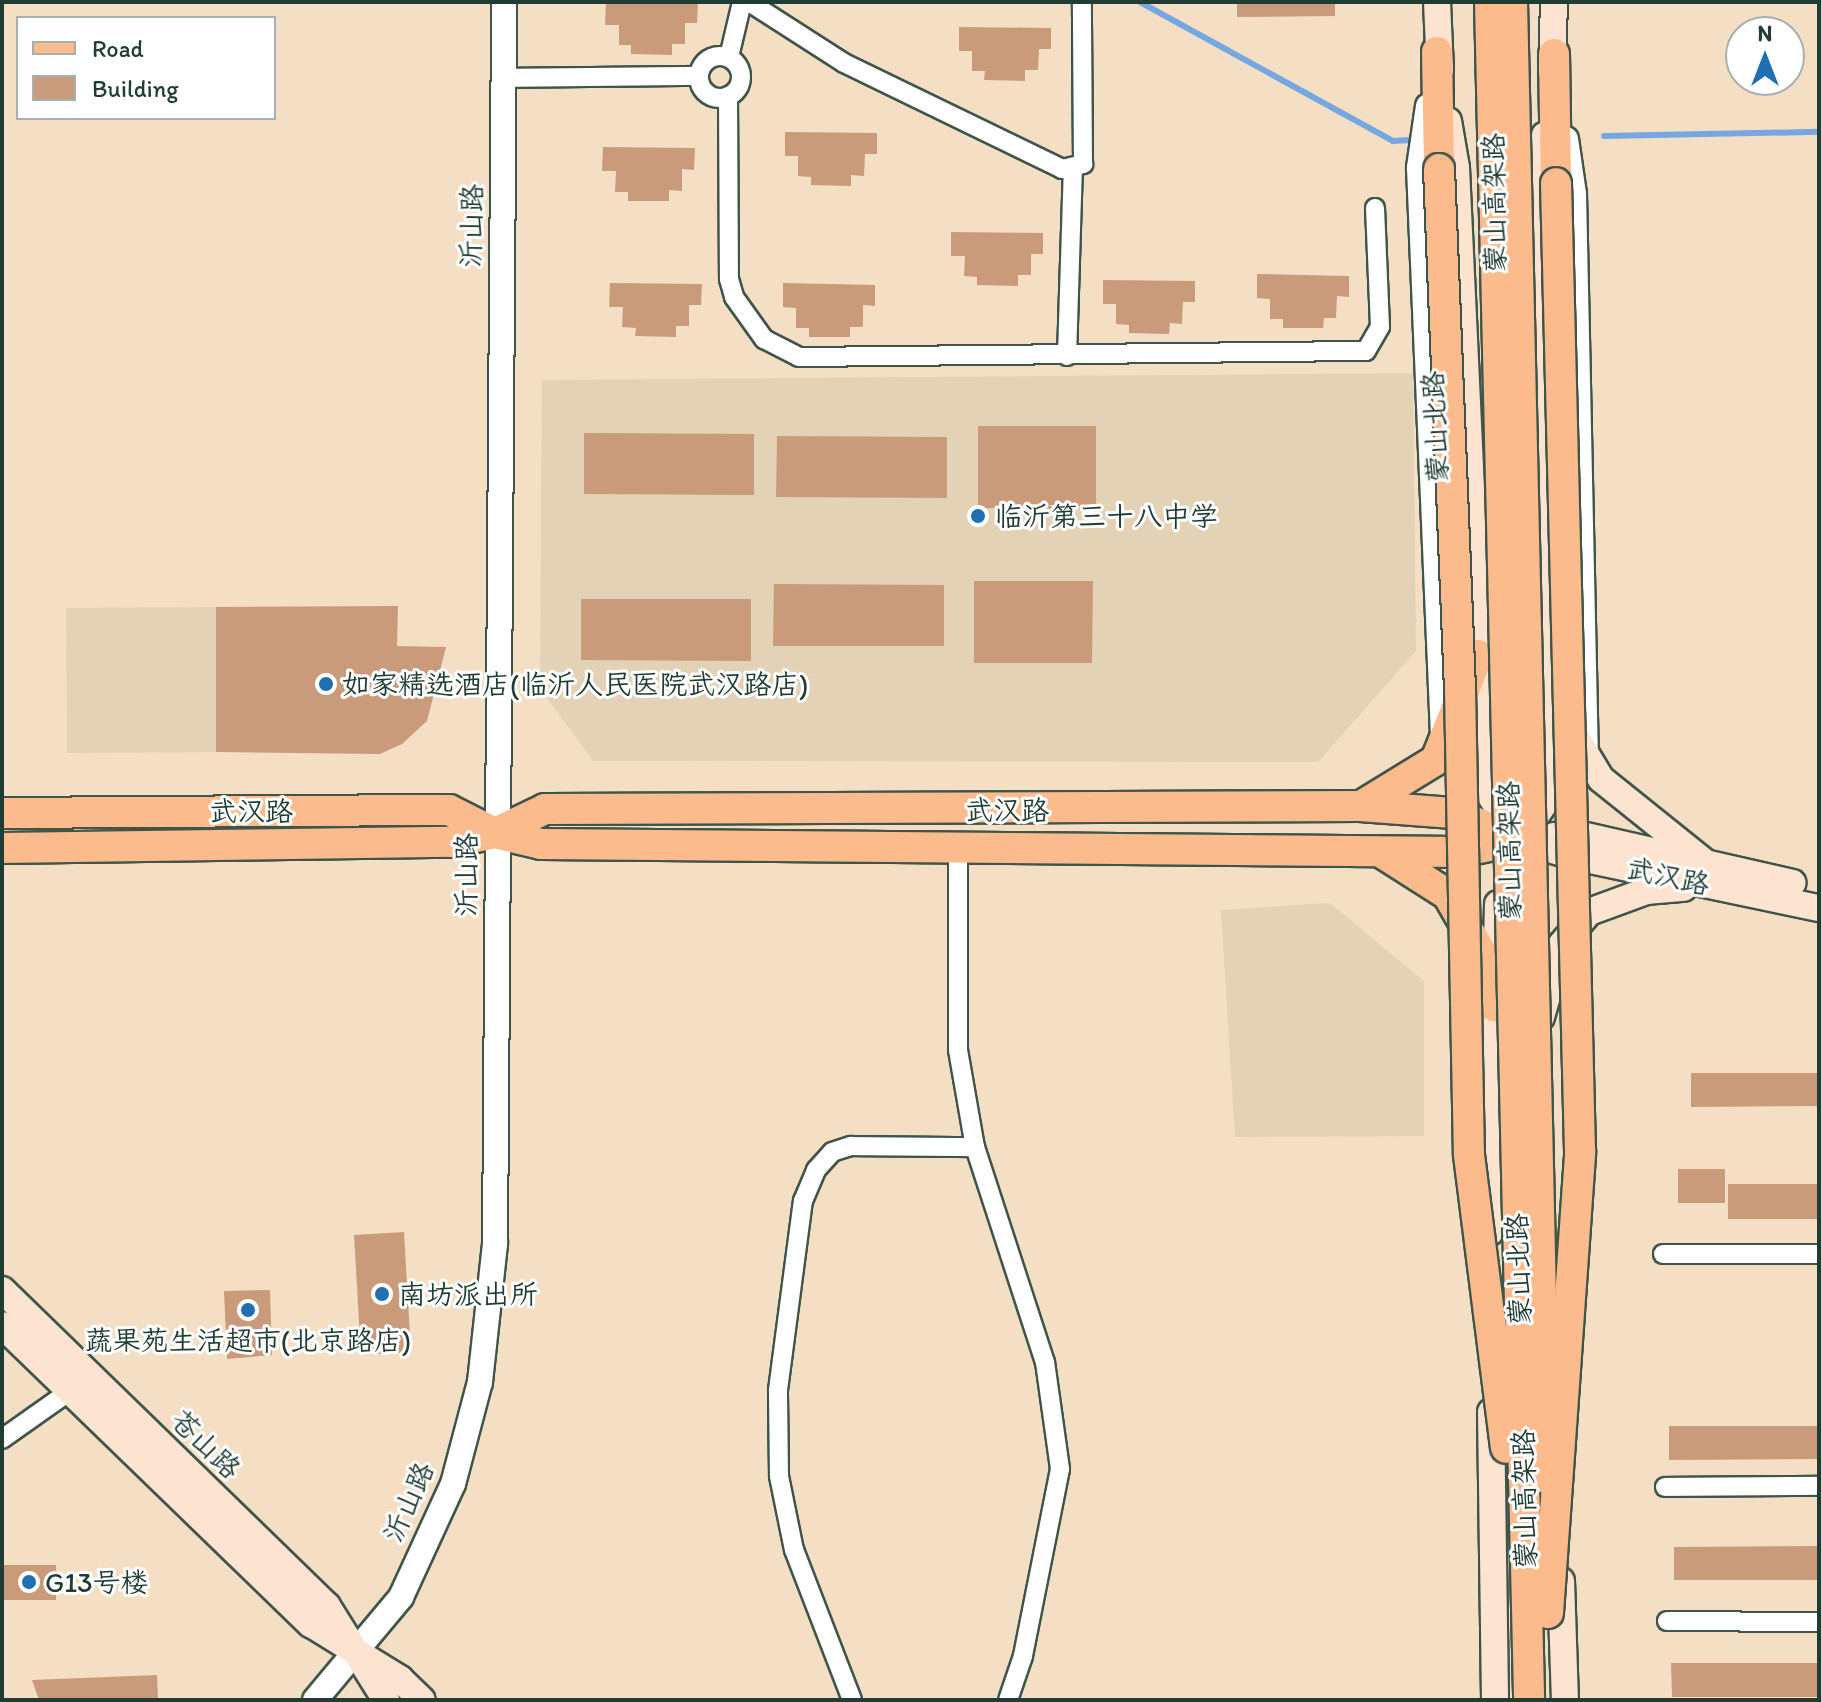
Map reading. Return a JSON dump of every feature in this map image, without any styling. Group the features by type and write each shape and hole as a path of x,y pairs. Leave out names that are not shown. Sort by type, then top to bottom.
{"main road":[{"name":"蒙山北路","path":"1437,2 1437,52 1456,168 1485,787 1518,840 1539,889 1565,1700"},
{"name":"蒙山高架路","path":"1490,2 1537,1612 1550,1700"},
{"name":"蒙山高架路","path":"1512,2 1537,1612 1529,1700"},
{"name":"蒙山北路","path":"1495,1700 1489,1181 1494,1006 1499,886 1518,840 1551,794 1553,696 1539,184 1554,54 1554,2"},
{"path":"1437,52 1460,689 1469,1155 1537,1612"},
{"path":"1537,1612 1580,1151 1554,54"},
{"path":"1360,806 1436,760 1478,655"},
{"path":"1553,696 1586,760 1601,779 1712,876"},
{"name":"武汉路","path":"2,848 451,842 495,833 545,809 1360,806 1453,813 1518,840"},
{"name":"武汉路","path":"2,813 449,810 495,833 541,844 1460,852 1518,840 1577,834 1819,908"},
{"path":"1378,851 1448,895 1486,961 1494,1006"},
{"path":"1541,1017 1562,944 1589,912 1646,891 1712,876"},
{"name":"武汉路","path":"1712,876 1819,889"},
{"name":"苍山路","path":"2,1290 327,1606 386,1700"},
{"name":"苍山路","path":"2,1325 311,1624 357,1651 422,1700"}],"street":[{"name":"沂山路","path":"315,1700 401,1597 453,1484 480,1382 495,1244 495,833 504,2"},
{"path":"698,76 708,94 728,96 739,87 741,74 729,57 742,2"},
{"path":"749,2 844,63 1062,169 1073,169 1083,164 1082,2"},
{"path":"1437,52 1419,168 1443,745"},
{"path":"1554,54 1574,194 1586,760"},
{"path":"698,76 708,58 729,57"},
{"path":"503,78 698,76"},
{"path":"728,96 729,279 734,297 764,339 799,357 1366,351 1380,327 1375,208"},
{"path":"1067,356 1073,169"},
{"path":"958,846 958,1050 975,1147 1045,1362 1060,1469 1023,1656 1008,1700"},
{"path":"852,1700 794,1550 779,1476 778,1390 803,1201 816,1170 832,1152 851,1146 975,1147"},
{"path":"1663,1254 1819,1254"},
{"path":"2,1439 70,1391"},
{"path":"1665,1487 1819,1486"},
{"path":"1667,1621 1819,1622"}],"shaded area":[{"name":"临沂第三十八中学","path":"1413,373 1416,651 1318,762 593,761 540,688 542,380"},
{"path":"216,607 216,752 67,753 66,608"},
{"path":"1330,903 1424,981 1424,1136 1235,1137 1221,910"}],"building":[{"path":"606,2 698,2 697,23 685,23 685,44 672,44 672,55 631,54 631,45 619,45 619,25 605,25"},
{"path":"1237,2 1335,2 1335,16 1237,17"},
{"path":"959,27 1051,28 1051,49 1039,49 1038,70 1025,70 1025,81 984,80 985,71 972,71 972,51 959,51"},
{"path":"785,132 877,133 877,154 865,154 864,176 851,175 851,186 811,185 811,177 798,176 798,156 785,156"},
{"path":"603,147 695,148 694,170 682,169 682,191 669,190 669,201 628,201 628,192 615,192 616,171 602,171"},
{"path":"951,232 1043,233 1043,254 1031,254 1031,275 1018,275 1018,286 977,285 977,277 964,276 965,256 951,256"},
{"path":"1257,274 1349,276 1349,297 1337,296 1336,318 1324,318 1323,328 1283,328 1283,319 1270,319 1270,299 1257,298"},
{"path":"1103,280 1195,281 1195,302 1183,302 1182,324 1170,323 1169,334 1129,333 1129,325 1116,324 1116,304 1103,304"},
{"path":"610,283 702,284 701,305 689,305 689,326 676,326 676,337 635,336 636,328 622,327 623,307 609,307"},
{"path":"783,283 875,285 875,306 863,305 863,327 850,327 850,337 809,337 809,328 796,328 796,308 783,307"},
{"path":"978,426 1096,426 1096,509 978,508"},
{"path":"584,433 754,434 754,495 584,494"},
{"path":"777,436 947,437 947,498 776,497"},
{"path":"974,581 1093,581 1092,663 974,663"},
{"path":"774,584 944,585 944,646 773,646"},
{"path":"581,599 751,599 751,661 581,660"},
{"name":"如家精选酒店(临沂人民医院武汉路店)","path":"398,606 397,646 446,647 427,721 402,744 380,754 216,752 216,607"},
{"path":"1691,1073 1819,1073 1819,1106 1691,1107"},
{"path":"1678,1169 1725,1169 1725,1203 1678,1203"},
{"path":"1728,1184 1818,1184 1818,1219 1728,1219"},
{"name":"南坊派出所","path":"404,1232 411,1352 361,1355 354,1235"},
{"name":"蔬果苑生活超市(北京路店)","path":"270,1290 272,1355 227,1359 224,1291"},
{"path":"1669,1426 1819,1426 1819,1459 1669,1460"},
{"path":"1819,1546 1819,1580 1674,1580 1674,1547"},
{"name":"G13号楼","path":"2,1565 56,1565 56,1600 2,1600"},
{"path":"1671,1663 1819,1663 1819,1697 1672,1697"},
{"path":"157,1675 158,1700 39,1700 32,1680"}],"waterway":[{"path":"1140,2 1393,141 1410,140"},
{"path":"1604,136 1819,132"}],"place":[{"name":"临沂第三十八中学","path":"978,516"},
{"name":"如家精选酒店(临沂人民医院武汉路店)","path":"326,684"},
{"name":"南坊派出所","path":"382,1294"},
{"name":"蔬果苑生活超市(北京路店)","path":"248,1310"},
{"name":"G13号楼","path":"29,1582"}]}
